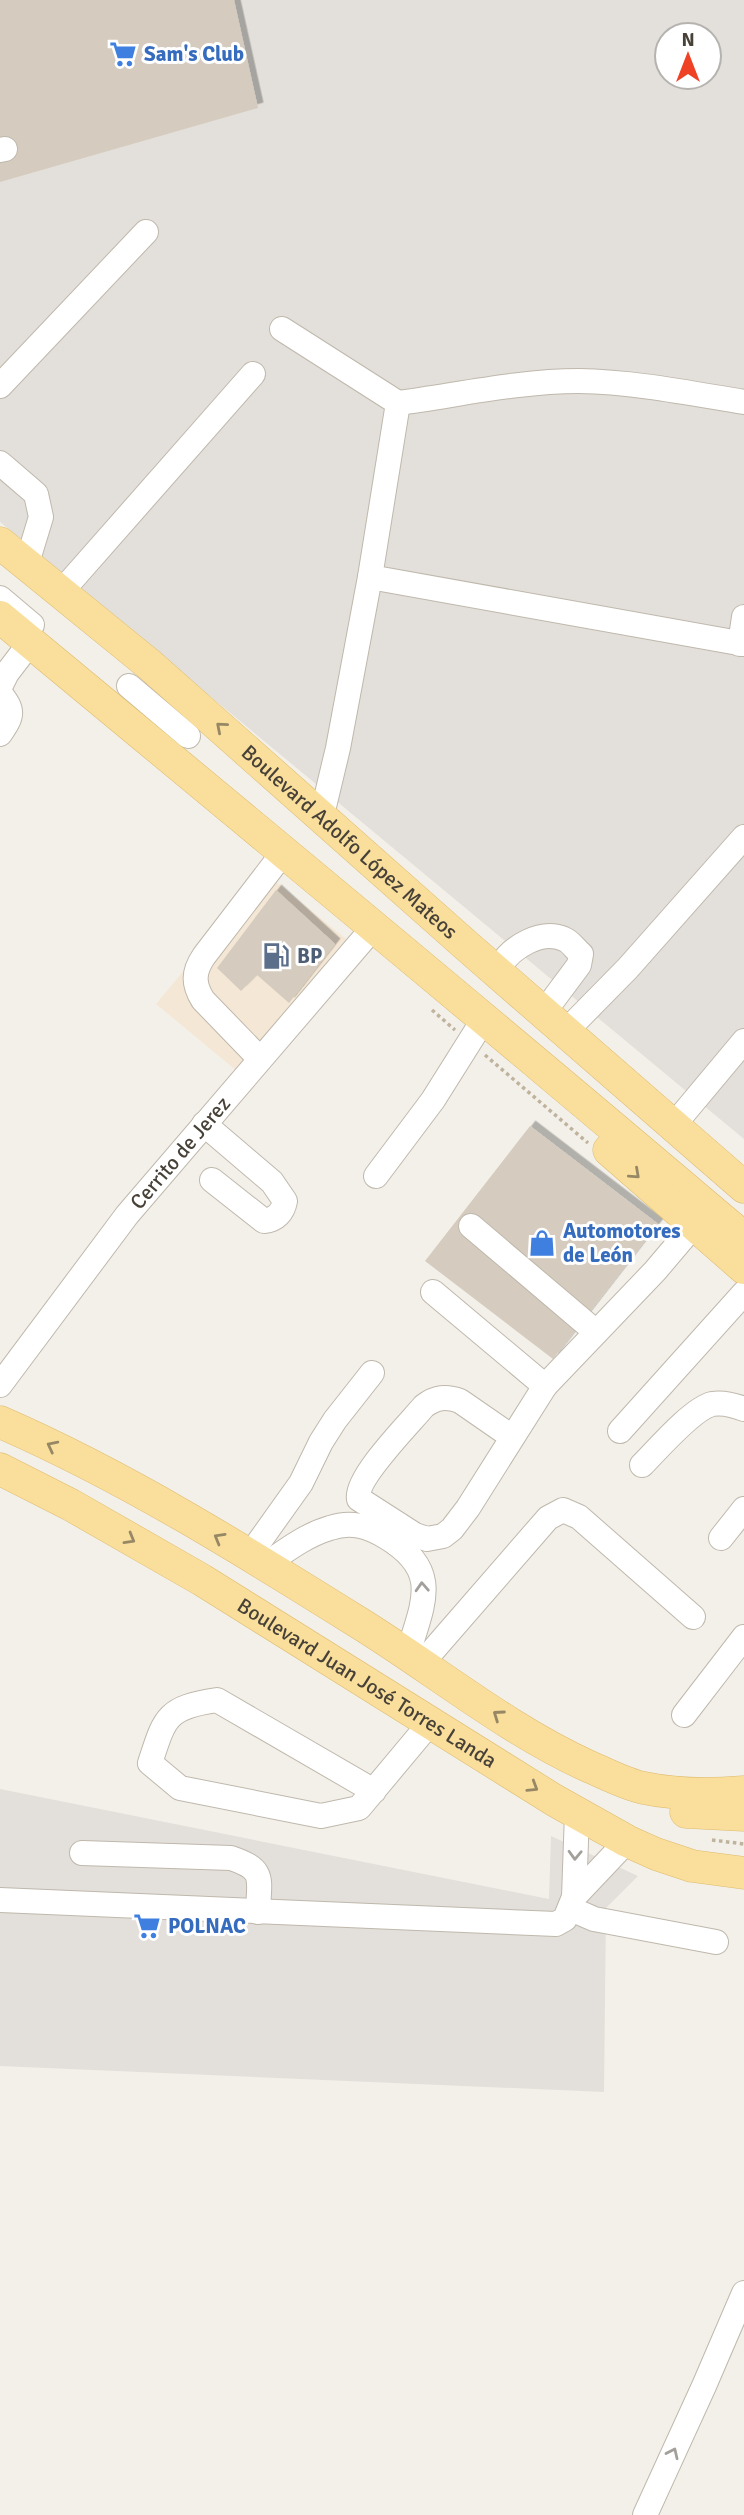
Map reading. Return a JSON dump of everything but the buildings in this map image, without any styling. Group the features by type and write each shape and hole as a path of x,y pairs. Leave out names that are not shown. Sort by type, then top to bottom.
{"main road":[{"name":"Boulevard Adolfo López Mateos","path":"0,542 62,591 322,815 468,947 675,1154"},
{"path":"7,623 373,928 439,998 675,1154 744,1186"},
{"path":"468,947 500,966 562,1013 744,1166"},
{"path":"439,998 464,1014 473,1036 744,1268"},
{"path":"675,1154 744,1238"},
{"name":"Boulevard Juan José Torres Landa","path":"0,1422 104,1472 257,1560 415,1658 526,1735 558,1752 642,1787 671,1792 744,1792"},
{"name":"Boulevard Juan José Torres Landa","path":"0,1469 202,1580 430,1723 627,1841 692,1866 744,1873"},
{"path":"558,1752 635,1797 687,1812 744,1815"}],"street":[{"path":"0,386 146,232"},
{"path":"282,329 398,403 577,381 650,386 744,402"},
{"path":"62,591 253,374"},
{"path":"322,815 338,748 370,577 393,448 398,403"},
{"path":"0,463 36,494 41,517 27,563"},
{"path":"370,577 742,644 744,617"},
{"path":"0,687 7,673 7,623"},
{"path":"7,623 332,879 551,1057 744,1205"},
{"path":"129,687 188,736"},
{"path":"0,693 10,706 10,714 0,734"},
{"path":"562,1013 628,968 744,837"},
{"path":"260,1059 203,1000 195,979 204,956 283,853"},
{"name":"Cerrito de Jerez","path":"0,1385 127,1215 373,928"},
{"path":"500,966 508,953 540,937 565,939 581,954 562,1013"},
{"path":"376,1176 433,1100 473,1036"},
{"path":"683,1114 744,1041"},
{"path":"204,1124 272,1182 285,1201 284,1209 278,1216 264,1221 212,1180"},
{"path":"675,1154 744,1225"},
{"path":"471,1226 596,1332"},
{"path":"512,1437 460,1401 450,1397 432,1400 424,1406 366,1476 359,1490 359,1499 415,1535 427,1539 443,1536 452,1529 468,1508 545,1386 655,1271 694,1226"},
{"path":"433,1292 545,1386"},
{"path":"620,1432 744,1293"},
{"path":"257,1560 321,1442 372,1373"},
{"path":"642,1465 697,1411 711,1404 724,1403 744,1409"},
{"path":"721,1538 744,1509"},
{"path":"415,1658 548,1518 562,1510 579,1517 693,1617"},
{"path":"257,1560 330,1527 346,1524 369,1528 401,1546 415,1560 422,1575 424,1595 415,1658"},
{"path":"684,1715 744,1637"},
{"path":"374,1791 218,1700 190,1705 164,1722 150,1763 180,1788 321,1816 359,1808 374,1791 430,1723"},
{"path":"573,1903 577,1813"},
{"path":"0,1900 556,1924 565,1919 573,1903 627,1841"},
{"path":"82,1853 230,1858 251,1865 259,1876 258,1912"},
{"path":"573,1903 594,1919 716,1942"},
{"path":"645,2515 744,2293"}],"path":[{"path":"439,998 473,1036 595,1149"}],"shaded area":[{"path":"0,0 744,0 744,1139 0,522"},
{"path":"265,873 346,939 237,1071 156,1004"},
{"path":"0,1789 549,1899 551,1836 638,1876 606,1908 604,2092 0,2066"}],"place":[{"name":"Sam's Club","path":"123,54"},
{"name":"BP","path":"276,956"},
{"name":"Automotores de León","path":"542,1243"},
{"name":"POLNAC","path":"147,1926"}]}
